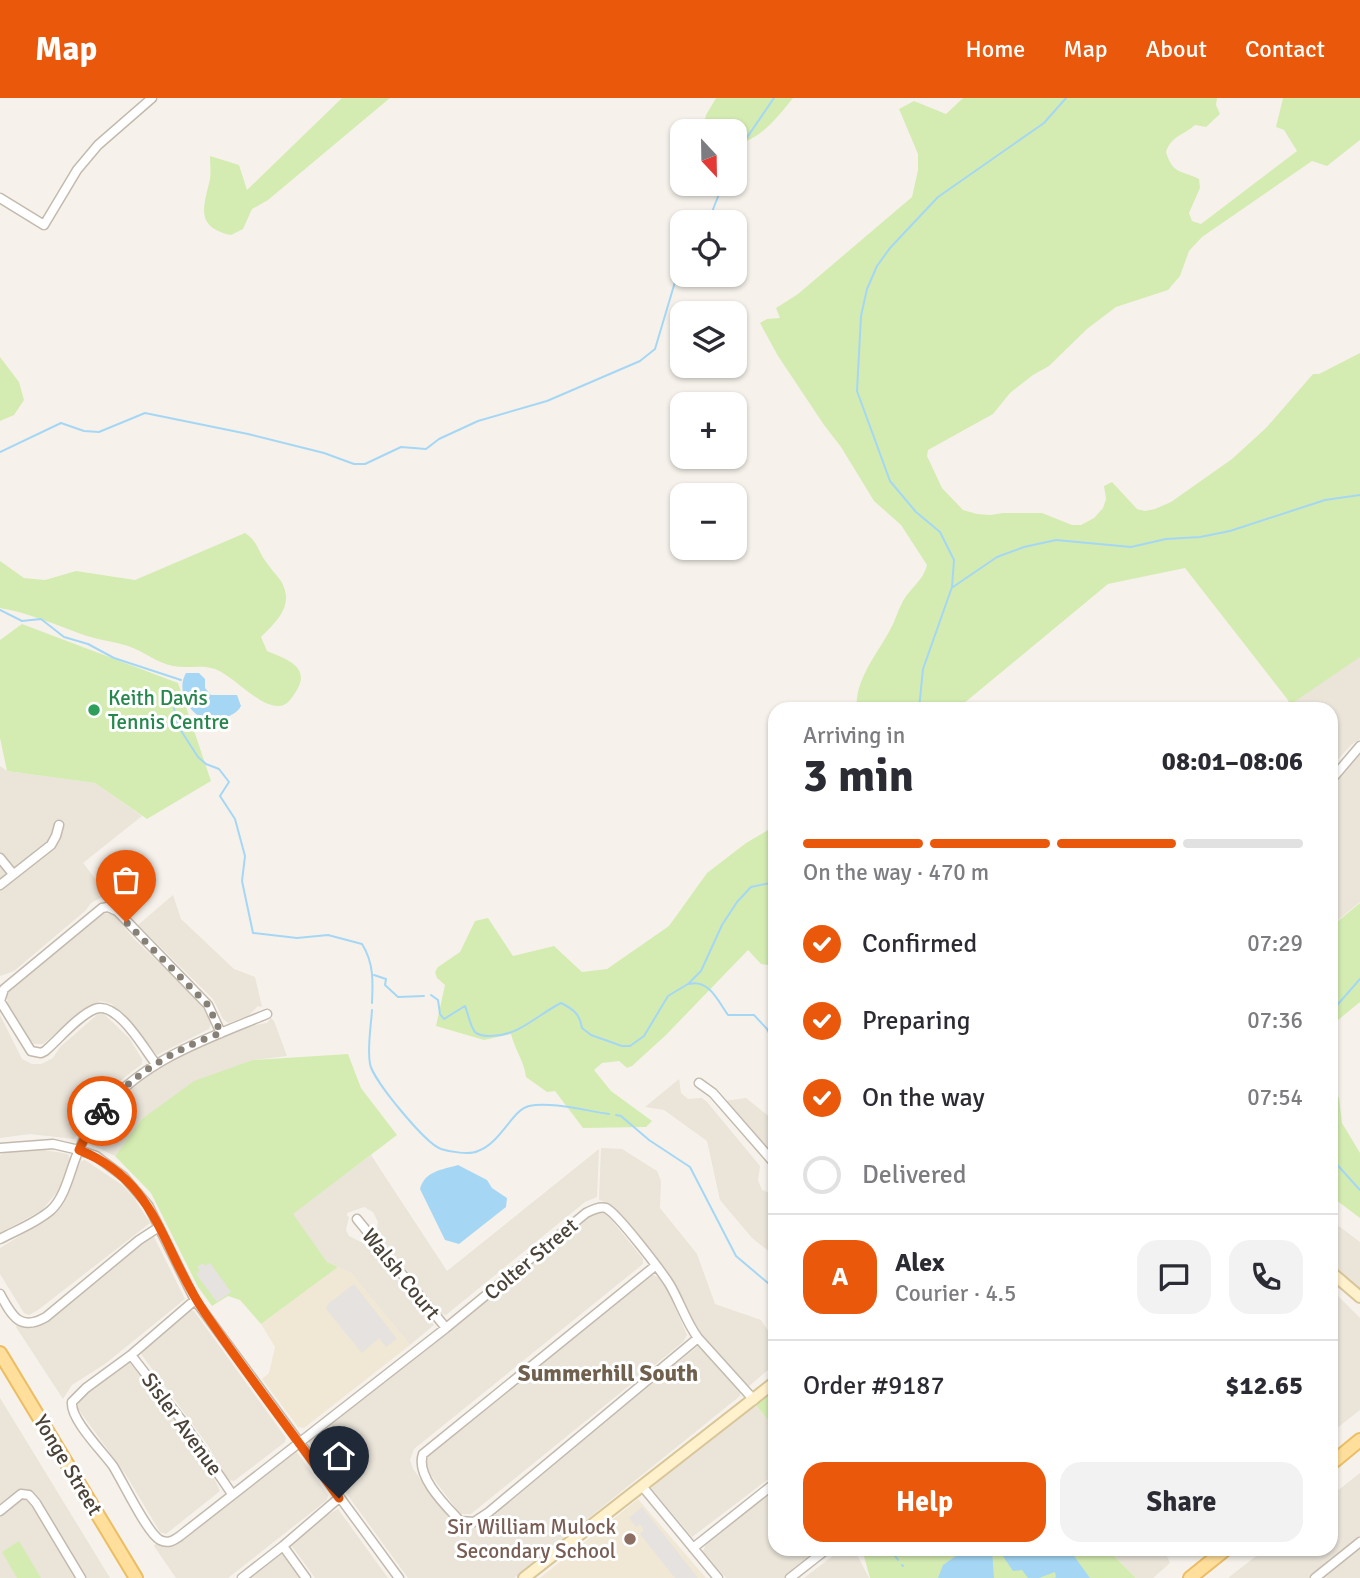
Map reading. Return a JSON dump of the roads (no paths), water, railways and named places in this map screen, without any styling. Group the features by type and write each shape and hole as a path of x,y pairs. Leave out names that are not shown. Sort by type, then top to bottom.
{"main road":[{"name":"Yonge Street","path":"0,1353 136,1578"},
{"path":"1338,1458 1360,1440"},
{"path":"1190,1578 1217,1556"}],"street":[{"path":"0,198 44,225 77,170 98,145 152,98"},
{"path":"1338,772 1360,746"},
{"path":"0,884 52,843 59,825"},
{"path":"0,858 13,874"},
{"path":"156,1064 123,1020 104,1008 92,1010 45,1051 35,1053 31,1051 0,1001 4,989 103,908 108,907 117,911 202,998 221,1033"},
{"path":"0,1239 53,1208 63,1192 79,1150 95,1120 107,1105 156,1064 184,1048 267,1014"},
{"path":"699,1083 712,1091 768,1156"},
{"path":"0,1148 53,1144 79,1150 96,1156 124,1177 148,1205 195,1300 398,1578"},
{"name":"Colter Street","path":"131,1354 86,1388 72,1402 71,1407 74,1415 112,1465 157,1538 172,1542 446,1328 586,1213 599,1208 605,1208 616,1216 669,1282 698,1338 754,1400"},
{"name":"Walsh Court","path":"357,1219 446,1328"},
{"path":"0,1294 15,1318 34,1324 159,1227"},
{"path":"655,1266 423,1454 420,1463 433,1488 460,1521 474,1522 576,1442 698,1338"},
{"path":"1338,1278 1360,1297"},
{"path":"131,1354 195,1300"},
{"name":"Sisler Avenue","path":"131,1354 183,1422 232,1494"},
{"path":"524,1578 768,1388"},
{"path":"642,1486 718,1578"},
{"path":"693,1548 768,1489"},
{"path":"0,1511 21,1494 29,1495 81,1578"},
{"path":"242,1578 339,1498"},
{"path":"1315,1578 1360,1542"},
{"path":"283,1546 306,1578"},
{"path":"790,1578 818,1556"}],"water":[{"path":"186,673 199,673 205,679 205,688 211,695 237,695 241,706 233,714 220,719 207,719 196,714 185,700 182,683"},
{"path":"458,1165 487,1180 492,1188 507,1198 506,1207 459,1244 445,1240 420,1189 430,1175"},
{"path":"956,1556 992,1556 994,1578 938,1578 943,1565"},
{"path":"1003,1556 1074,1556 1090,1578 1054,1578 1055,1572 1039,1578 1028,1578 1022,1570 1013,1571"}],"waterway":[{"path":"747,137 774,98"},
{"path":"920,702 923,669 952,587 954,560 940,532 916,512 890,481 857,391 861,316 867,289 877,266 890,248 938,197 1044,123 1066,98"},
{"path":"713,210 718,196"},
{"path":"0,452 61,423 84,431 99,432 145,413 248,434 324,453 354,464 365,464 401,447 426,449 439,439 478,421 547,401 640,361 655,349 674,287"},
{"path":"953,587 997,557 1024,547 1056,540 1131,547 1166,539 1200,537 1230,531 1325,500 1360,495"},
{"path":"0,610 22,621 41,619 64,637 88,644 114,658 181,680"},
{"path":"183,697 171,694 178,726 198,757 206,764 219,769 229,782 220,796 235,819 245,856 242,881 253,933 297,938 328,935 362,944 371,965 372,1003"},
{"path":"431,995 438,1000 440,1014 444,1019 465,1006 473,1029 480,1035 510,1033 561,1003 575,1012 582,1028 591,1035 622,1046 630,1046 644,1036 668,996 688,984 701,971 722,925 737,902 751,887 768,883"},
{"path":"374,975 386,979 385,985 398,997 424,996"},
{"path":"1338,1004 1360,979"},
{"path":"689,984 696,983 707,988 728,1015 754,1015 768,1031"},
{"path":"372,1010 369,1051 373,1072 412,1124 441,1149 465,1153 478,1151 493,1141 517,1114 529,1106 558,1106 609,1114"},
{"path":"616,1115 690,1167 736,1256 768,1283"},
{"path":"1338,1166 1360,1190"},
{"path":"895,1556 898,1560"}],"place":[{"name":"Keith Davis Tennis Centre","path":"94,710"},
{"name":"Sir William Mulock Secondary School","path":"630,1539"}],"district":[{"name":"Summerhill South","path":"608,1373"}]}
